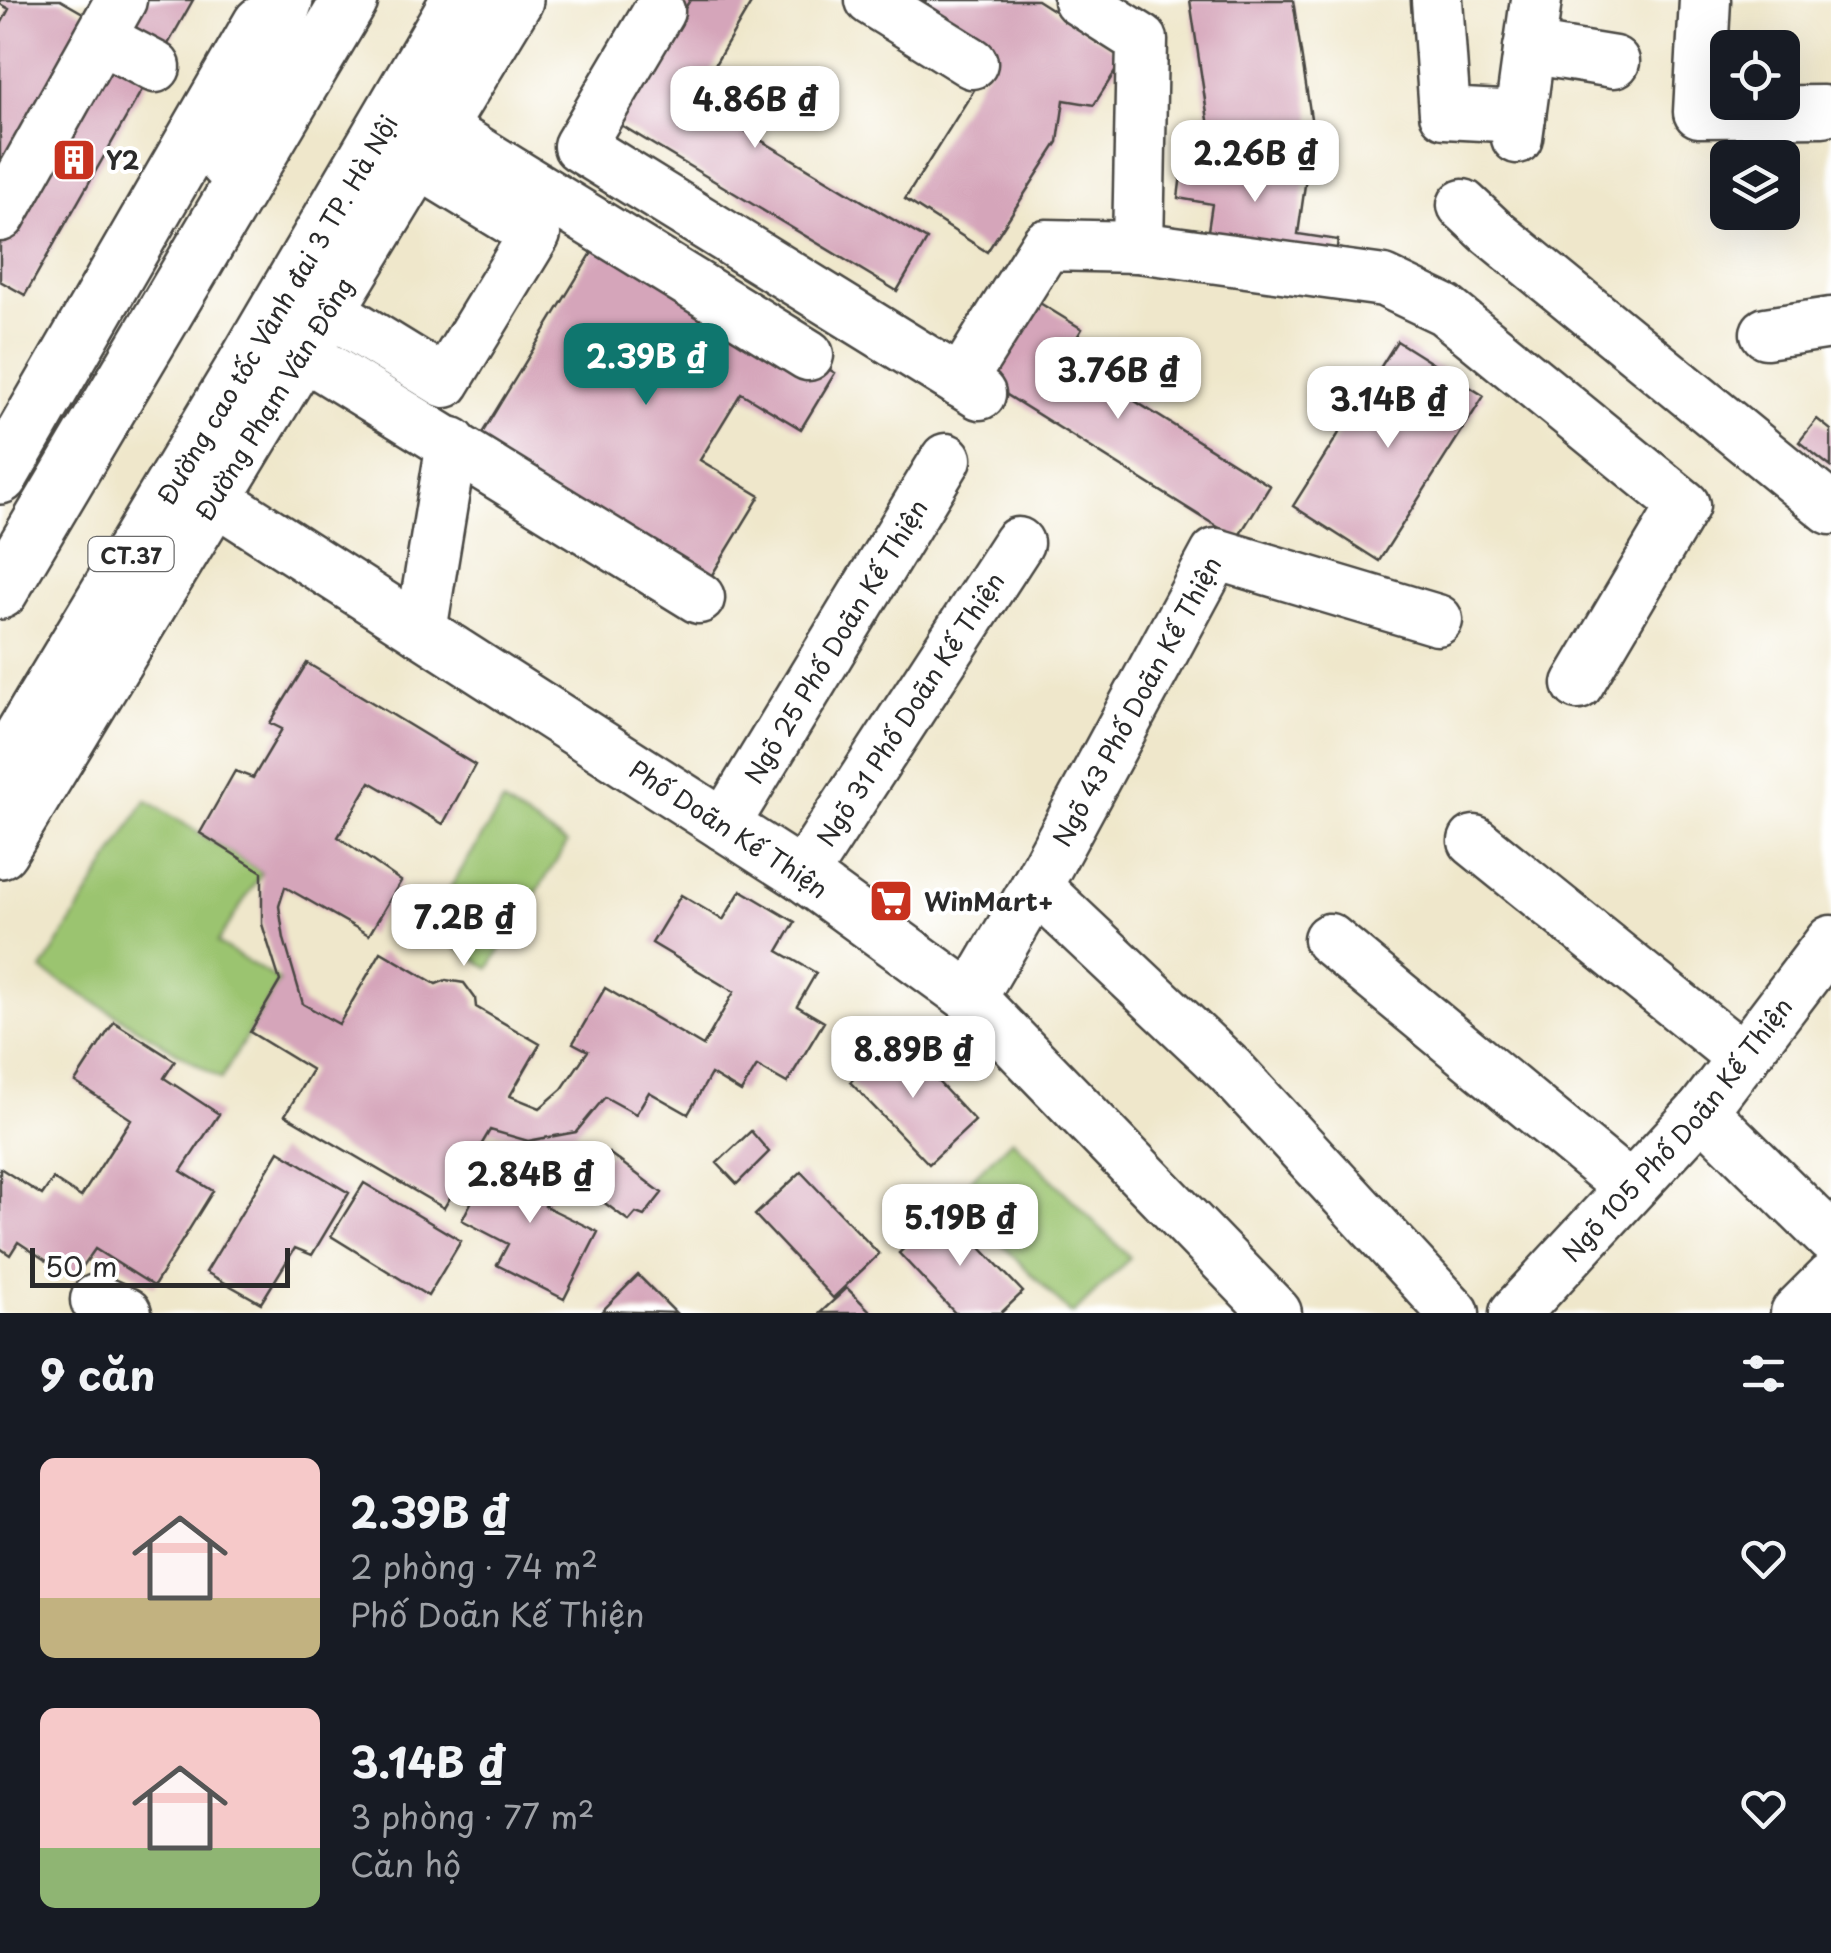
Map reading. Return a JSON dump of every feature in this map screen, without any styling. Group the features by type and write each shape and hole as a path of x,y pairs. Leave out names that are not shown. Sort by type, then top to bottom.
{"main road":[{"path":"4,458 275,0"},
{"path":"182,287 285,0"},
{"path":"0,591 350,0"},
{"name":"Đường cao tốc Vành đai 3 TP. Hà Nội","path":"0,773 298,333 459,0"},
{"name":"Đường Phạm Văn Đồng","path":"0,850 214,498 298,333 428,145 515,0"},
{"path":"298,333 484,51"}],"street":[{"path":"871,0 972,64"},
{"path":"1079,0 1142,40 1138,247"},
{"path":"1437,0 1445,114 1518,128 1533,24 1614,62"},
{"path":"1705,0 1699,112 1822,111"},
{"path":"654,4 579,146 970,388 1046,245 1138,247 1384,281 1445,310 1684,505 1578,684"},
{"path":"0,216 110,19 155,67"},
{"path":"428,145 545,216 808,355"},
{"path":"1463,204 1492,232 1831,509"},
{"path":"421,631 435,434 445,382 545,216"},
{"path":"1766,333 1831,323"},
{"path":"298,333 445,382"},
{"path":"298,333 435,434 698,598"},
{"name":"Ngõ 25 Phố Doãn Kế Thiện","path":"724,824 946,459"},
{"name":"Phố Doãn Kế Thiện","path":"214,498 802,874 971,998 1276,1313"},
{"name":"Ngõ 31 Phố Doãn Kế Thiện","path":"802,874 1018,543"},
{"name":"Ngõ 43 Phố Doãn Kế Thiện","path":"971,998 1036,887 1216,554 1437,620"},
{"path":"1474,841 1743,1058"},
{"path":"1036,887 1230,1070 1454,1313"},
{"path":"1328,939 1630,1188"},
{"name":"Ngõ 105 Phố Doãn Kế Thiện","path":"1515,1313 1702,1111 1824,965"},
{"path":"1702,1111 1831,1238"},
{"path":"1796,1313 1831,1278"}],"green space":[{"path":"146,800 262,872 217,943 280,981 221,1079 42,970"},
{"path":"503,803 567,844 489,968 425,928"},
{"path":"1012,1139 1130,1258 1074,1313 954,1196"}],"building":[{"path":"0,0 60,0 88,16 0,173 0,26 9,9"},
{"path":"143,0 193,0 163,53 125,32"},
{"path":"690,0 753,0 694,100 927,240 897,291 616,122"},
{"path":"899,0 1037,0 1125,56 1094,105 1064,100 1058,142 987,252 905,199 993,60"},
{"path":"1190,0 1293,0 1312,125 1211,140"},
{"name":"Y2","path":"104,55 148,79 25,295 0,281 0,241"},
{"path":"1220,151 1308,164 1298,234 1338,240 1335,263 1206,244 1212,204 1178,198 1183,159 1218,165"},
{"path":"604,233 835,373 801,429 741,393 700,460 760,496 704,588 473,448"},
{"path":"1030,297 1082,329 1065,357 1270,486 1237,539 980,378"},
{"path":"1397,341 1484,396 1379,561 1293,506"},
{"path":"1817,419 1831,430 1831,467 1799,442"},
{"path":"307,663 475,765 443,824 370,782 338,837 401,881 369,935 285,887 279,906 284,939 303,1004 339,1024 381,952 436,984 446,980 464,983 475,998 476,1007 540,1044 510,1096 540,1108 562,1089 588,1051 573,1043 605,988 703,1046 734,992 652,943 681,895 723,920 741,890 795,922 778,951 816,973 797,1006 824,1022 787,1083 757,1066 741,1092 711,1074 688,1114 649,1092 636,1114 605,1097 576,1132 528,1141 490,1130 444,1208 285,1115 312,1070 250,1032 280,981 262,924 262,872 200,833 235,771 253,778 282,729 270,723"},
{"path":"114,1022 175,1061 164,1078 219,1114 181,1171 213,1191 154,1286 95,1249 74,1279 18,1242 10,1255 0,1248 0,1168 42,1195 53,1179 81,1197 131,1119 75,1082"},
{"path":"897,1038 975,1121 929,1164 850,1082"},
{"path":"751,1131 769,1152 737,1184 717,1163"},
{"path":"279,1151 349,1193 312,1255 295,1248 261,1303 206,1272"},
{"path":"498,1151 557,1182 545,1206 598,1232 564,1299 497,1265 508,1244 462,1220"},
{"path":"609,1153 662,1193 644,1216 636,1213 629,1221 583,1187"},
{"path":"801,1172 879,1254 833,1298 755,1215"},
{"path":"364,1183 461,1241 428,1296 331,1236"},
{"path":"945,1210 1023,1292 1001,1313 955,1313 899,1253"},
{"path":"638,1275 676,1313 602,1311"},
{"path":"847,1288 872,1313 820,1313"}],"place":[{"name":"Y2","path":"74,160"},
{"name":"WinMart+","path":"891,901"}]}
